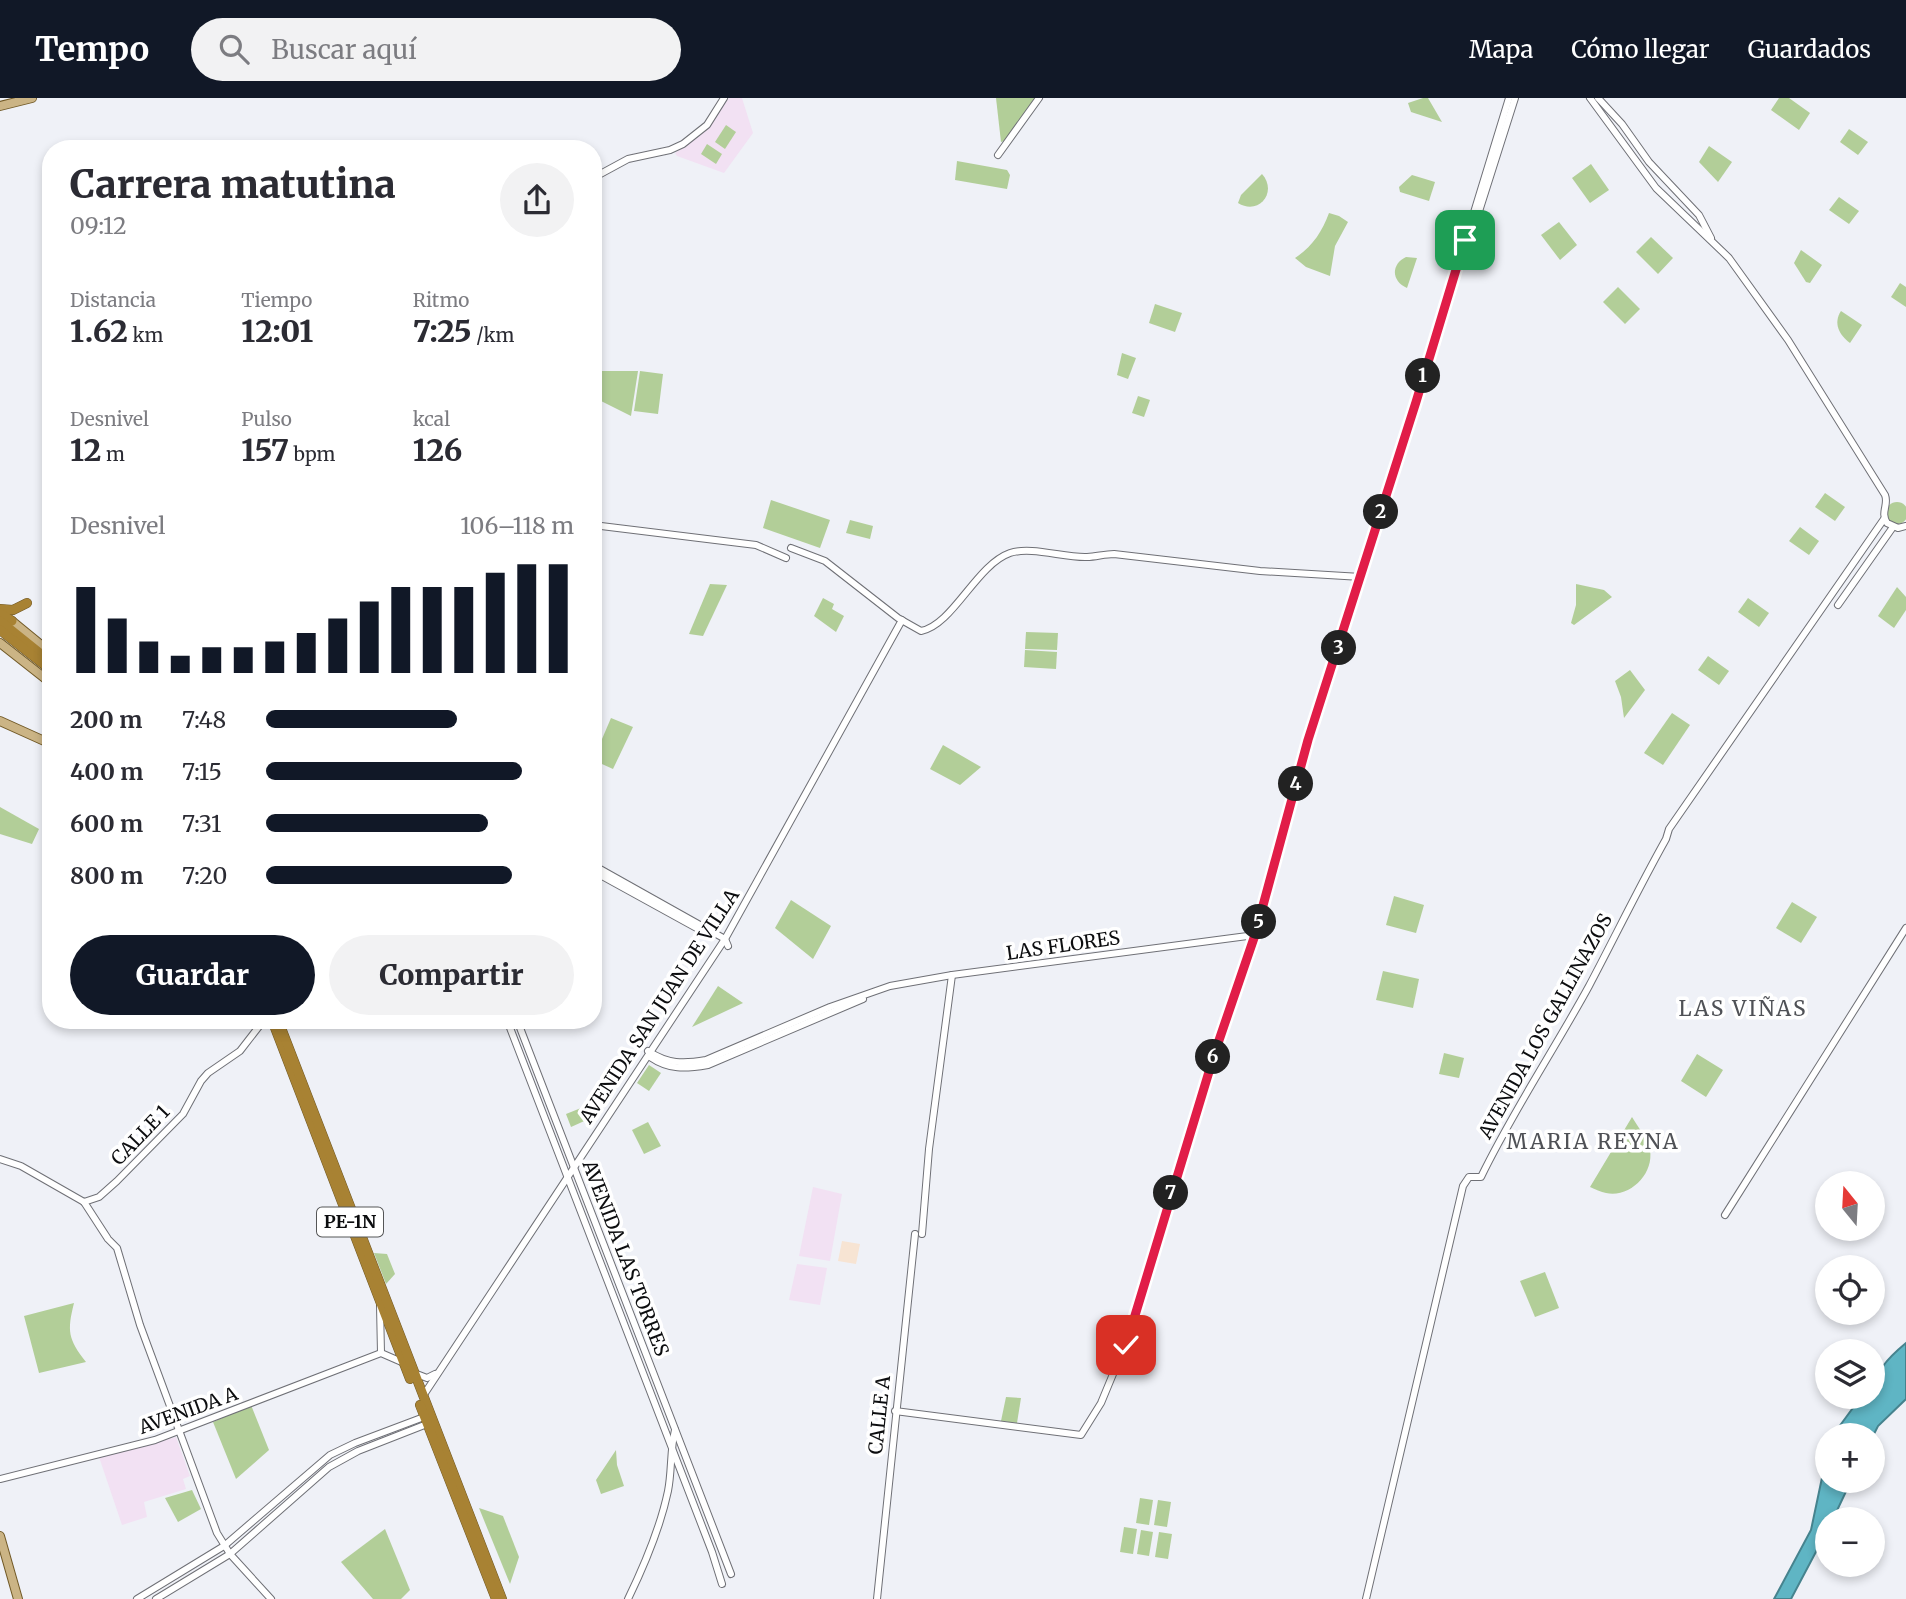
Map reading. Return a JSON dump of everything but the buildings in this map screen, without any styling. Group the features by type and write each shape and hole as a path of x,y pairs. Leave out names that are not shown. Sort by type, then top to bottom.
{"highway":[{"path":"0,611 17,609 27,603"},
{"path":"0,611 12,621"},
{"path":"0,621 42,655"},
{"path":"0,630 42,663"},
{"name":"PE-1N","path":"275,1029 496,1599"},
{"name":"PE-1N","path":"281,1029 502,1599"}],"main road":[{"path":"0,106 32,98"},
{"path":"12,621 42,646"},
{"path":"0,643 42,676"},
{"path":"0,721 42,740"},
{"path":"0,1536 18,1599"}],"street":[{"path":"602,173 628,159 670,150 684,144 707,125 724,98"},
{"path":"998,155 1039,98"},
{"path":"895,1411 1084,1434 1101,1403 1135,1321 1178,1169 1255,935 1308,740 1509,98"},
{"path":"1475,224 1515,98"},
{"path":"1590,98 1647,177 1729,258 1788,340 1885,495 1887,500 1883,511 1884,519 1894,527 1906,526"},
{"path":"1598,98 1622,124 1649,162 1699,215 1716,245"},
{"name":"AVENIDA LOS GALLINAZOS","path":"1366,1599 1463,1186 1469,1177 1481,1177 1589,985 1669,829 1884,519"},
{"path":"602,526 756,545 786,558"},
{"path":"1838,605 1894,527"},
{"path":"791,548 825,561 900,619 921,631 928,629 947,612 989,567 1012,552 1088,557 1114,554 1261,571 1361,577"},
{"name":"AVENIDA SAN JUAN DE VILLA","path":"414,1373 428,1378 434,1374 487,1298 722,940 900,619"},
{"path":"602,870 722,940"},
{"path":"602,876 722,940"},
{"path":"1725,1215 1906,928"},
{"name":"LAS FLORES","path":"648,1053 671,1068 688,1069 708,1065 890,986 952,975 1255,935"},
{"name":"CALLE A","path":"877,1599 895,1411 952,975"},
{"name":"CALLE 1","path":"84,1202 99,1197 117,1181 183,1114 208,1073 240,1051 257,1029"},
{"name":"AVENIDA LAS TORRES","path":"510,1029 722,1584"},
{"name":"AVENIDA LAS TORRES","path":"520,1029 731,1574"},
{"path":"0,1159 21,1166 84,1202 117,1248 140,1325 178,1433 224,1546 271,1599"},
{"name":"AVENIDA SAN JUAN DE VILLA","path":"423,1396 489,1299 566,1175"},
{"path":"381,1303 381,1353 404,1363"},
{"name":"AVENIDA A","path":"0,1479 178,1433 381,1353"},
{"path":"137,1599 224,1546 330,1455 355,1443 426,1420"},
{"path":"156,1599 230,1554 329,1467 426,1420"},
{"path":"628,1599 648,1556 665,1506 675,1429"}],"shaded area":[{"path":"729,98 742,98 753,133 724,173 677,156 675,153 701,135"},
{"path":"813,1187 842,1194 830,1261 799,1256"},
{"path":"842,1241 860,1244 856,1264 838,1261"},
{"path":"797,1264 827,1268 820,1305 789,1300"},
{"path":"176,1437 190,1476 183,1479 186,1489 144,1502 147,1517 122,1525 99,1457"}],"green space":[{"path":"996,98 1036,98 1005,141 1001,142"},
{"path":"1428,98 1442,122 1411,112 1408,103"},
{"path":"1779,98 1789,98 1810,113 1799,130 1771,110"},
{"path":"726,125 736,132 725,149 715,142"},
{"path":"1849,129 1868,142 1858,155 1840,142"},
{"path":"707,144 722,154 716,164 701,154"},
{"path":"1709,146 1732,162 1718,182 1699,162"},
{"path":"957,161 1007,170 1010,175 1007,189 955,180"},
{"path":"1591,164 1609,190 1590,203 1572,178"},
{"path":"1262,174 1268,188 1264,200 1253,206 1238,203 1241,195"},
{"path":"1412,175 1435,182 1429,201 1400,192 1399,187"},
{"path":"1839,197 1859,211 1849,224 1829,210"},
{"path":"1329,213 1348,222 1335,246 1330,276 1306,267 1295,258 1316,238"},
{"path":"1559,222 1577,245 1560,260 1541,235"},
{"path":"1651,237 1673,258 1658,274 1636,252"},
{"path":"1801,250 1822,265 1810,283 1806,282 1794,263"},
{"path":"1406,257 1417,258 1407,288 1398,281 1395,272 1398,264"},
{"path":"1900,283 1906,287 1906,307 1891,297"},
{"path":"1618,287 1640,309 1625,324 1603,302"},
{"path":"1155,304 1182,313 1175,332 1149,323"},
{"path":"1841,311 1862,325 1850,343 1838,328 1837,320"},
{"path":"1122,353 1136,358 1128,379 1117,375"},
{"path":"602,371 638,371 631,416 602,402"},
{"path":"640,371 663,374 658,414 634,411"},
{"path":"1138,396 1150,400 1144,417 1132,413"},
{"path":"1825,493 1845,507 1835,521 1815,507"},
{"path":"771,500 830,520 820,548 763,528"},
{"path":"1897,502 1905,505 1905,521 1897,524 1889,521 1886,513 1889,505"},
{"path":"850,520 873,526 870,539 846,533"},
{"path":"1800,527 1819,541 1809,555 1789,541"},
{"path":"710,584 727,585 703,636 689,634"},
{"path":"1576,584 1604,590 1612,597 1574,625 1571,623 1576,605"},
{"path":"1897,587 1906,597 1906,610 1894,628 1878,616"},
{"path":"823,598 834,604 832,609 844,616 836,632 814,616"},
{"path":"1748,598 1769,613 1759,627 1738,612"},
{"path":"1026,632 1058,633 1057,650 1025,649"},
{"path":"1025,650 1057,652 1056,669 1024,667"},
{"path":"1708,656 1729,671 1719,685 1698,670"},
{"path":"1630,670 1645,690 1624,718 1615,681"},
{"path":"1672,713 1690,725 1663,765 1644,753"},
{"path":"611,718 633,727 613,769 602,764 602,739"},
{"path":"943,745 981,767 960,785 930,769"},
{"path":"0,807 39,829 32,844 0,834"},
{"path":"1394,896 1424,905 1416,933 1386,925"},
{"path":"791,900 831,926 813,959 775,928"},
{"path":"1792,902 1817,917 1801,943 1776,928"},
{"path":"1383,971 1419,979 1413,1008 1376,1000"},
{"path":"718,986 743,1003 692,1027"},
{"path":"1444,1053 1464,1058 1459,1078 1439,1074"},
{"path":"1697,1054 1723,1070 1706,1097 1681,1081"},
{"path":"649,1065 661,1073 649,1091 637,1083"},
{"path":"586,1106 591,1118 571,1127 566,1114"},
{"path":"1632,1117 1650,1150 1648,1168 1644,1175 1632,1188 1615,1194 1590,1187"},
{"path":"648,1122 661,1146 644,1154 632,1130"},
{"path":"374,1253 387,1254 395,1274 386,1284"},
{"path":"1545,1272 1559,1308 1535,1317 1520,1281"},
{"path":"74,1303 70,1321 72,1341 86,1362 39,1373 24,1316"},
{"path":"1006,1397 1021,1398 1017,1423 1001,1421"},
{"path":"251,1405 269,1450 236,1479 213,1422"},
{"path":"616,1450 617,1465 624,1486 601,1494 596,1480"},
{"path":"192,1490 201,1509 178,1522 165,1498"},
{"path":"1140,1498 1153,1500 1149,1525 1136,1523"},
{"path":"1158,1500 1171,1502 1167,1527 1154,1525"},
{"path":"479,1508 503,1516 519,1557 510,1584"},
{"path":"1124,1527 1137,1529 1133,1554 1120,1552"},
{"path":"385,1529 410,1590 401,1599 373,1599 341,1562"},
{"path":"1141,1530 1153,1532 1149,1556 1137,1554"},
{"path":"1159,1532 1172,1534 1168,1559 1155,1557"}],"water":[{"path":"1906,1343 1906,1399 1881,1423 1842,1423 1852,1409 1885,1409 1885,1364"},
{"path":"1819,1493 1845,1493 1839,1507 1816,1507"},
{"path":"1815,1511 1815,1554 1791,1599 1774,1599 1811,1530"}],"district":[{"name":"LAS VIÑAS","path":"1743,1009"},
{"name":"MARIA REYNA","path":"1593,1142"}],"route":[{"path":"1126,1345 1182,1156 1255,935 1308,740 1465,240"}]}
